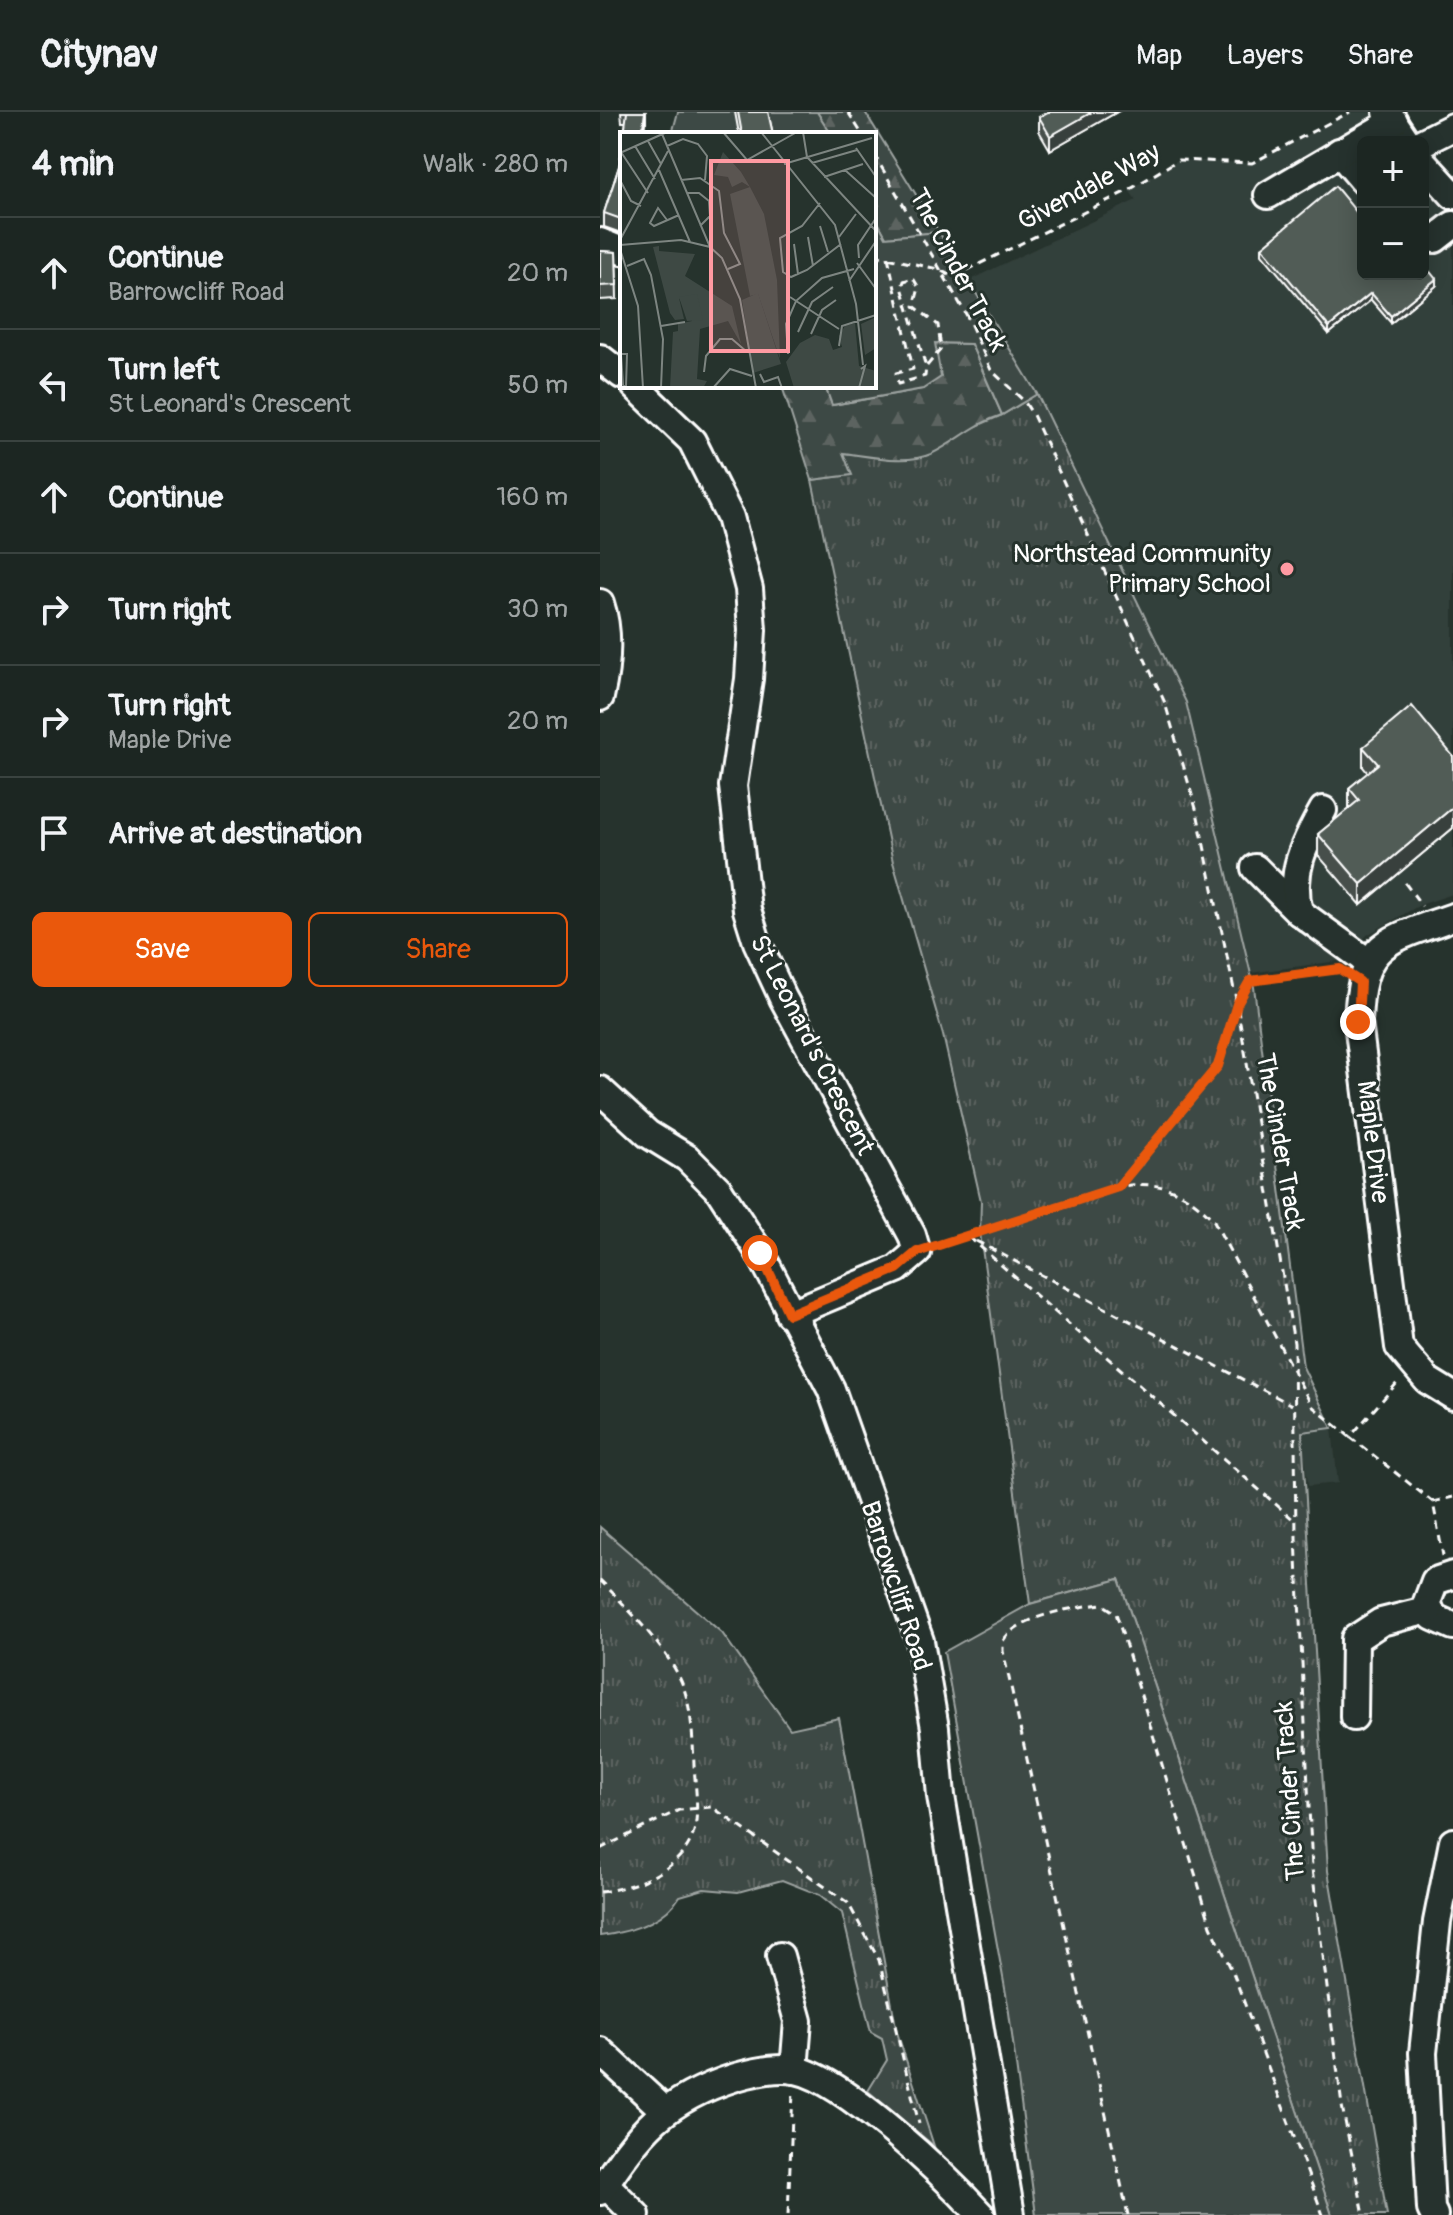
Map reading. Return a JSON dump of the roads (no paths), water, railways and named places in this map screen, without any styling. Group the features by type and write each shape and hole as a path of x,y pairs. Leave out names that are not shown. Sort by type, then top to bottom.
{"street":[{"path":"1268,195 1339,152 1396,125"},
{"path":"1429,139 1453,127"},
{"path":"1339,152 1357,173"},
{"path":"1429,169 1453,195"},
{"path":"1429,238 1435,239 1453,225"},
{"path":"600,242 620,250"},
{"path":"600,358 620,373"},
{"name":"St Leonard's Crescent","path":"637,388 692,441 730,517 749,589 752,630 749,679 733,786 747,910 757,942 783,998 912,1235 917,1252 897,1269 789,1314"},
{"path":"600,603 605,616 607,666 600,697"},
{"path":"1299,912 1294,890 1295,873 1304,845 1323,810"},
{"path":"1255,868 1364,972 1393,939 1453,917"},
{"name":"Maple Drive","path":"1364,972 1358,1022 1399,1347 1427,1380 1453,1396"},
{"name":"Barrowcliff Road","path":"600,1090 648,1134 687,1158 719,1190 760,1253 789,1314 831,1389 920,1641 935,1728 941,1796 1011,2215"},
{"path":"1451,1574 1431,1587 1429,1610 1440,1623 1453,1626"},
{"path":"1354,1717 1355,1639 1381,1622 1429,1610"},
{"path":"1434,2215 1431,2209 1423,2053 1437,1922 1453,1842"},
{"path":"780,1956 798,2021 794,2070"},
{"path":"600,2051 664,2110"},
{"path":"636,2215 602,2187 627,2149 664,2110 703,2088 738,2076 794,2070 829,2082 924,2159 981,2215"}],"place":[{"name":"Northstead Community Primary School","path":"1287,569"}]}
